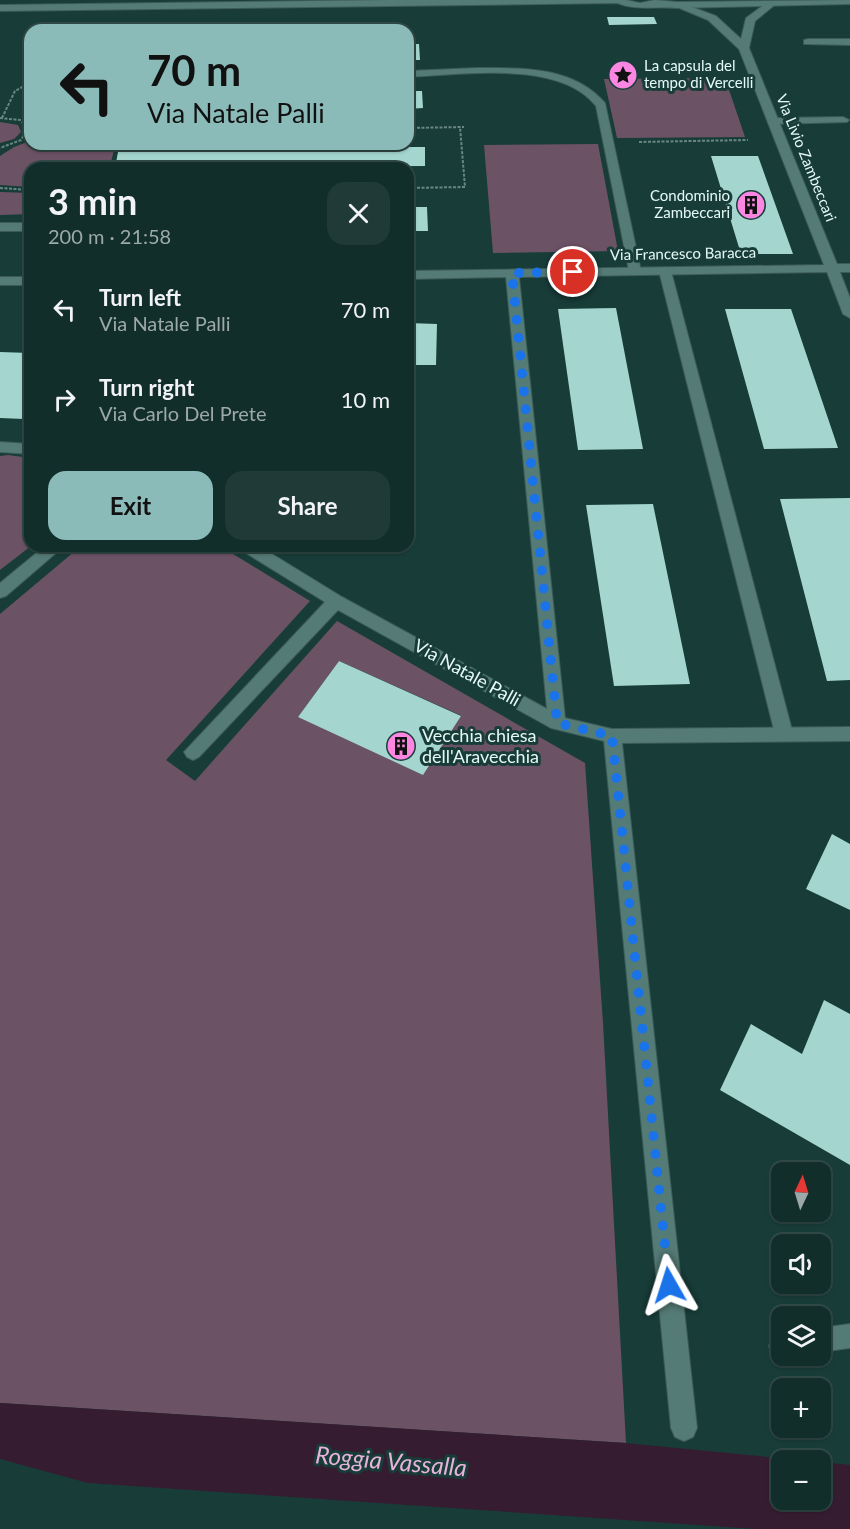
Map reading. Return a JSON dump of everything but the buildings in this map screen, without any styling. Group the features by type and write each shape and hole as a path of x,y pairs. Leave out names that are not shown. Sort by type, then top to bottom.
{"street":[{"path":"0,8 618,0 638,6 661,1 677,5 850,2"},
{"path":"744,48 750,20 772,3"},
{"name":"Via Livio Zambeccari","path":"677,5 712,18 744,48 850,314"},
{"path":"808,42 850,42"},
{"path":"414,74 517,72 551,75 575,83 591,92 601,105 635,271"},
{"path":"774,121 843,120"},
{"path":"0,227 24,227"},
{"name":"Via Francesco Baracca","path":"414,275 850,268"},
{"path":"665,271 784,734"},
{"path":"512,273 557,723"},
{"path":"0,281 24,281"},
{"path":"0,447 24,449"},
{"path":"0,592 49,552"},
{"name":"Via Natale Palli","path":"257,552 336,601 557,723 612,736 850,734"},
{"path":"193,752 336,601"},
{"path":"612,736 684,1428"},
{"path":"831,1339 850,1336"}],"path":[{"path":"24,86 15,91 1,118 20,120 24,124"},
{"path":"414,128 462,127 465,187 414,188"},
{"path":"0,148 24,138"},
{"path":"608,142 752,140"},
{"path":"0,188 24,190"}],"shaded area":[{"path":"725,78 745,137 617,138 604,79"},
{"path":"0,122 18,125 21,132 14,139 0,143"},
{"path":"24,143 24,150 114,150 111,162 24,162 24,187 0,185 0,156"},
{"path":"598,144 618,251 493,253 484,145"},
{"path":"0,192 24,193 24,214 0,215"},
{"path":"0,456 24,457 24,551 0,570"},
{"path":"74,552 230,552 310,601 166,760 195,781 337,621 585,763 603,1023 626,1443 0,1403 0,614","holes":["339,661 461,716 298,717"]}],"water":[{"name":"Roggia Vassalla","path":"0,1403 626,1443 771,1457 771,1510 831,1510 831,1463 850,1465 850,1529 756,1529 88,1483 0,1459"}],"place":[{"name":"La capsula del tempo di Vercelli","path":"623,75"},
{"name":"Condominio Zambeccari","path":"751,205"},
{"name":"Vecchia chiesa dell'Aravecchia","path":"401,746"}],"route":[{"path":"573,272 512,273 557,723 612,736 669,1285"}]}
